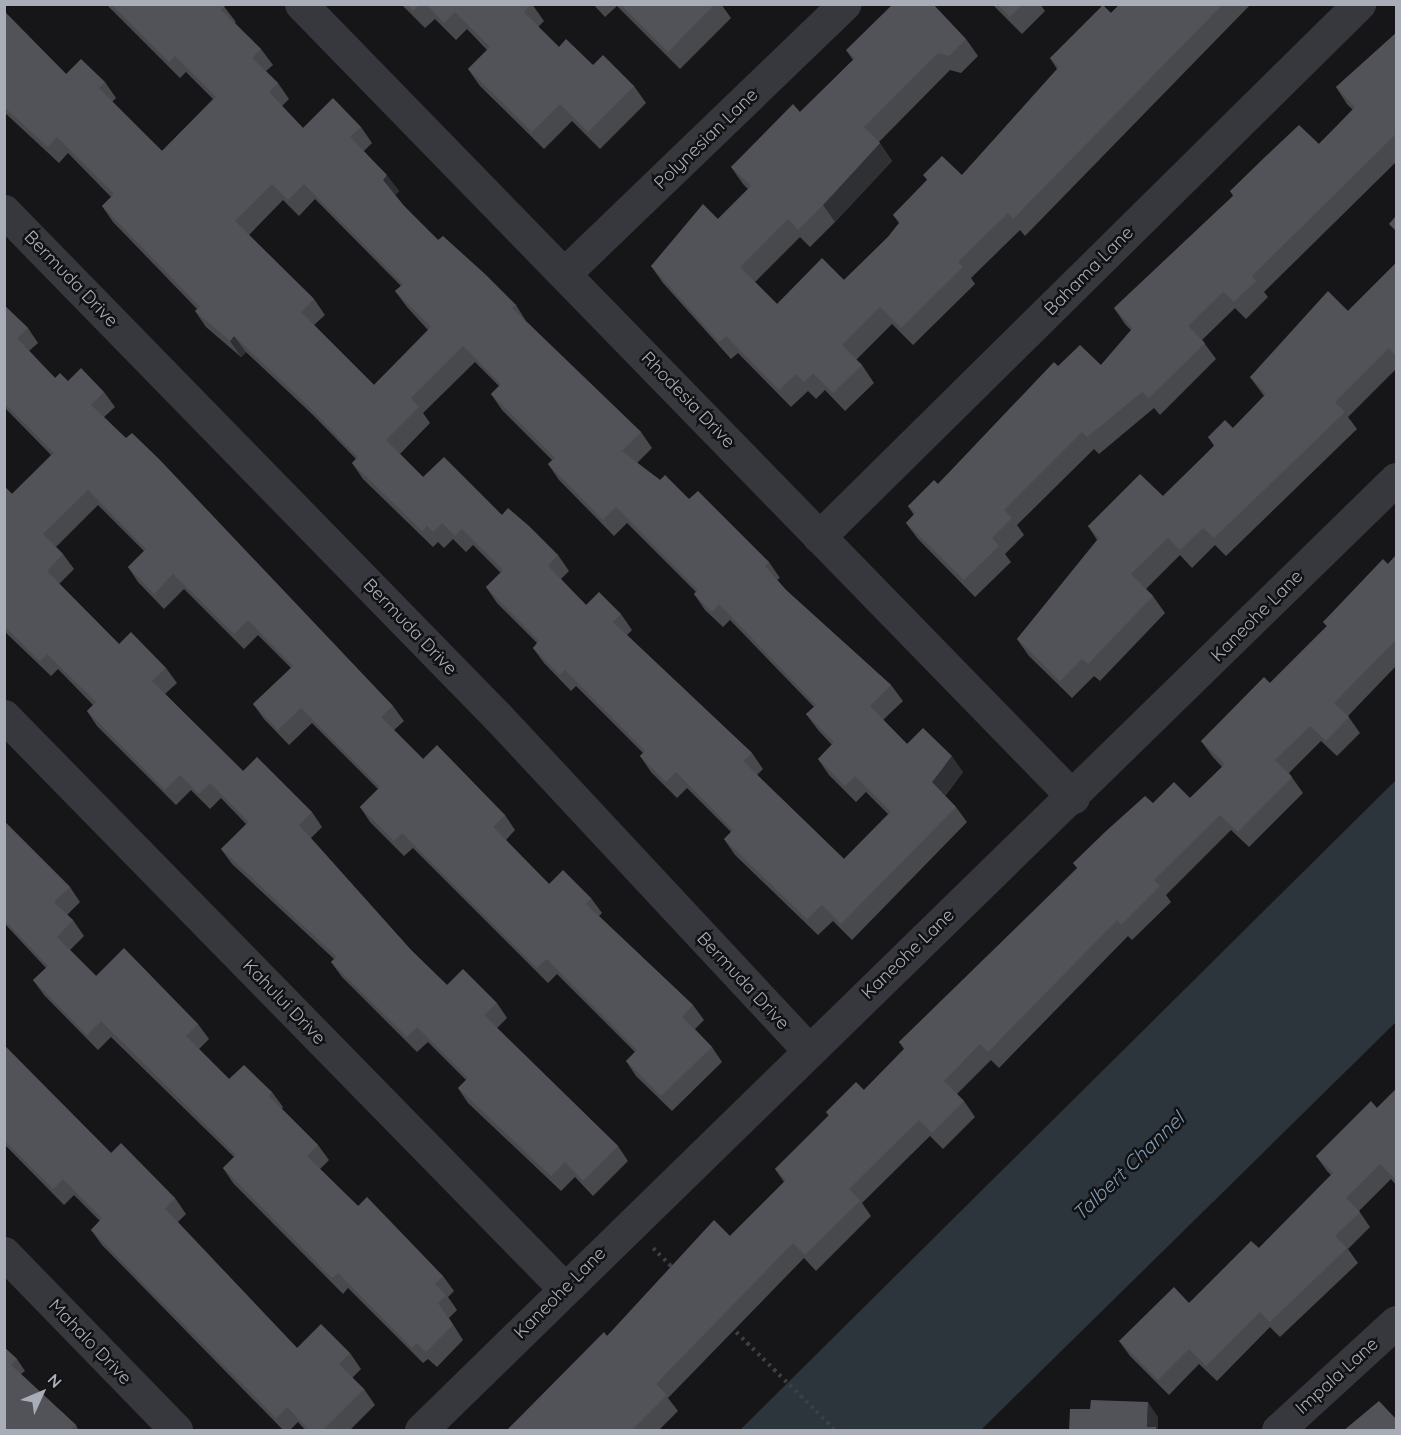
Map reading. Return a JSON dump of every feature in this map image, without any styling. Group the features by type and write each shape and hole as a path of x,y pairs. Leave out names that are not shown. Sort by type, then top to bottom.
{"street":[{"name":"Rhodesia Drive","path":"301,4 1073,797"},
{"name":"Bahama Lane","path":"819,537 1359,4"},
{"name":"Polynesian Lane","path":"565,273 830,10"},
{"name":"Bermuda Drive","path":"4,211 498,717 808,1050"},
{"name":"Kaneohe Lane","path":"421,1431 629,1224 1073,797 1396,479"},
{"name":"Kahului Drive","path":"4,716 564,1288"},
{"name":"Mahalo Drive","path":"4,1253 176,1431"},
{"name":"Impala Lane","path":"1278,1431 1396,1322"}],"path":[{"path":"629,1224 680,1275"},
{"path":"722,1317 835,1431"}],"water":[{"name":"Talbert Channel","path":"1396,780 1396,1022 981,1430 740,1430"}],"building":[{"path":"111,4 222,4 225,6 221,10 261,49 252,58 278,83 269,92 303,128 333,98 361,127 350,137 387,175 383,180 404,206 438,240 443,236 485,274 516,305 512,308 641,432 622,451 660,480 665,475 689,499 698,491 769,562 765,566 786,590 891,685 870,706 907,744 923,728 952,756 932,782 956,807 841,924 822,905 807,919 724,839 733,830 676,772 666,782 640,756 645,751 565,670 560,675 533,648 539,641 486,587 503,570 462,529 455,536 442,523 433,532 427,526 422,531 352,463 358,457 302,400 234,336 230,341 195,311 200,307 102,206 114,194 57,137 48,147 4,107 4,11 66,74 81,59 105,82 99,88 162,151 216,97 175,56 169,62","holes":["272,184 288,200 304,184 403,284 395,291 431,327 374,385 301,312 314,299 235,221","463,346 501,384 491,394 555,458 548,464 603,520 616,507 698,590 694,594 712,612 719,604 816,705 806,714 834,742 818,759 845,786 855,776 891,812 844,859 743,761 752,753 613,622 621,614 599,592 586,605 548,566 558,555 529,526 508,508 502,515 444,457 423,477 386,440 419,407 411,398"]},
{"path":"406,4 420,4 413,11"},
{"path":"426,4 531,4 524,12 559,47 566,39 593,65 603,55 634,86 588,132 560,104 532,132 468,69 490,47 455,12 444,23"},
{"path":"620,4 715,4 668,52"},
{"path":"893,4 933,4 966,39 949,56 938,53 864,127 880,143 823,205 798,230 788,219 740,267 777,304 822,258 844,280 900,222 893,215 928,179 923,175 942,156 962,175 1059,67 1050,58 1103,5 1111,13 1120,4 1223,4 1013,219 1008,213 958,262 963,267 901,328 880,307 842,345 862,365 833,393 813,373 804,382 796,374 779,390 726,336 719,342 651,266 703,204 718,219 751,186 731,167 793,104 800,112 855,58 846,50"},
{"path":"997,4 1023,4 1010,17"},
{"path":"1396,33 1396,134 1252,276 1256,281 1234,302 1223,292 1188,326 1205,343 1149,398 1142,392 1087,437 1082,432 1004,510 1012,518 992,538 999,546 964,580 906,523 915,513 908,506 934,480 938,484 1054,362 1058,366 1080,345 1101,365 1133,328 1114,308 1234,195 1230,191 1299,125 1319,144 1355,107 1336,87"},
{"path":"1396,216 1396,231 1389,224"},
{"path":"1396,263 1396,356 1389,348 1335,402 1345,412 1214,538 1203,528 1180,550 1168,538 1131,574 1153,596 1088,664 1082,659 1060,681 1017,639 1099,538 1088,526 1140,474 1163,496 1215,445 1208,437 1225,420 1233,428 1266,394 1250,377 1328,291 1348,311"},
{"path":"4,305 28,328 17,338 55,378 60,373 68,381 81,368 104,392 91,405 126,438 132,433 159,459 393,706 381,717 423,759 437,745 505,815 493,827 549,884 563,870 591,898 586,904 693,1005 682,1017 712,1047 661,1096 626,1061 637,1050 547,959 537,968 402,833 394,841 360,807 380,787 301,708 278,730 253,704 293,666 248,620 234,634 173,574 154,594 128,567 146,549 88,490 43,534 63,554 47,571 119,644 131,632 166,668 152,681 243,771 257,757 312,812 299,825 411,950 447,985 463,969 497,1003 484,1015 618,1146 583,1181 565,1162 551,1176 458,1088 468,1078 417,1027 407,1037 331,962 337,957 221,849 249,822 210,783 199,794 180,775 165,790 87,711 96,702 47,654 40,661 4,626 4,486 12,494 54,453 4,403"},
{"path":"1396,555 1396,640 1334,703 1349,717 1326,741 1310,726 1275,760 1292,777 1238,832 1220,815 1154,880 1160,886 1121,925 1117,920 988,1052 980,1044 944,1081 964,1101 932,1133 919,1120 849,1189 860,1201 805,1255 793,1243 656,1384 667,1395 631,1431 506,1431 604,1332 607,1336 714,1220 730,1236 786,1180 775,1169 829,1115 826,1112 856,1082 864,1090 905,1048 899,1042 1078,868 1073,863 1105,832 1145,796 1153,803 1174,782 1190,798 1225,764 1201,741 1264,677 1270,683 1327,626 1323,622 1383,559 1388,564"},
{"path":"4,821 70,887 54,902 73,920 57,937 96,976 124,948 198,1024 186,1036 229,1079 244,1065 272,1092 269,1096 318,1145 307,1156 358,1206 367,1197 443,1276 435,1284 446,1295 438,1303 453,1325 426,1352 417,1343 412,1348 338,1273 332,1278 223,1168 236,1155 101,1021 87,1035 33,980 48,966 4,920"},
{"path":"4,1045 111,1153 121,1143 175,1198 165,1209 297,1348 321,1324 350,1353 339,1364 364,1389 322,1431 310,1431 287,1407 276,1418 91,1230 102,1218 63,1179 53,1189 4,1140"},
{"path":"1396,1089 1396,1180 1380,1164 1346,1198 1360,1212 1335,1236 1347,1248 1270,1322 1260,1312 1206,1366 1189,1349 1158,1380 1119,1341 1174,1287 1189,1303 1251,1241 1259,1248 1333,1173 1316,1156 1371,1101 1377,1108"},
{"path":"4,1347 17,1359 11,1365 76,1425 70,1431 4,1431"},
{"path":"1091,1400 1148,1402 1147,1427 1156,1427 1156,1431 1069,1431 1070,1409 1090,1409"},
{"path":"1379,1401 1396,1419 1396,1431 1343,1431"}]}
